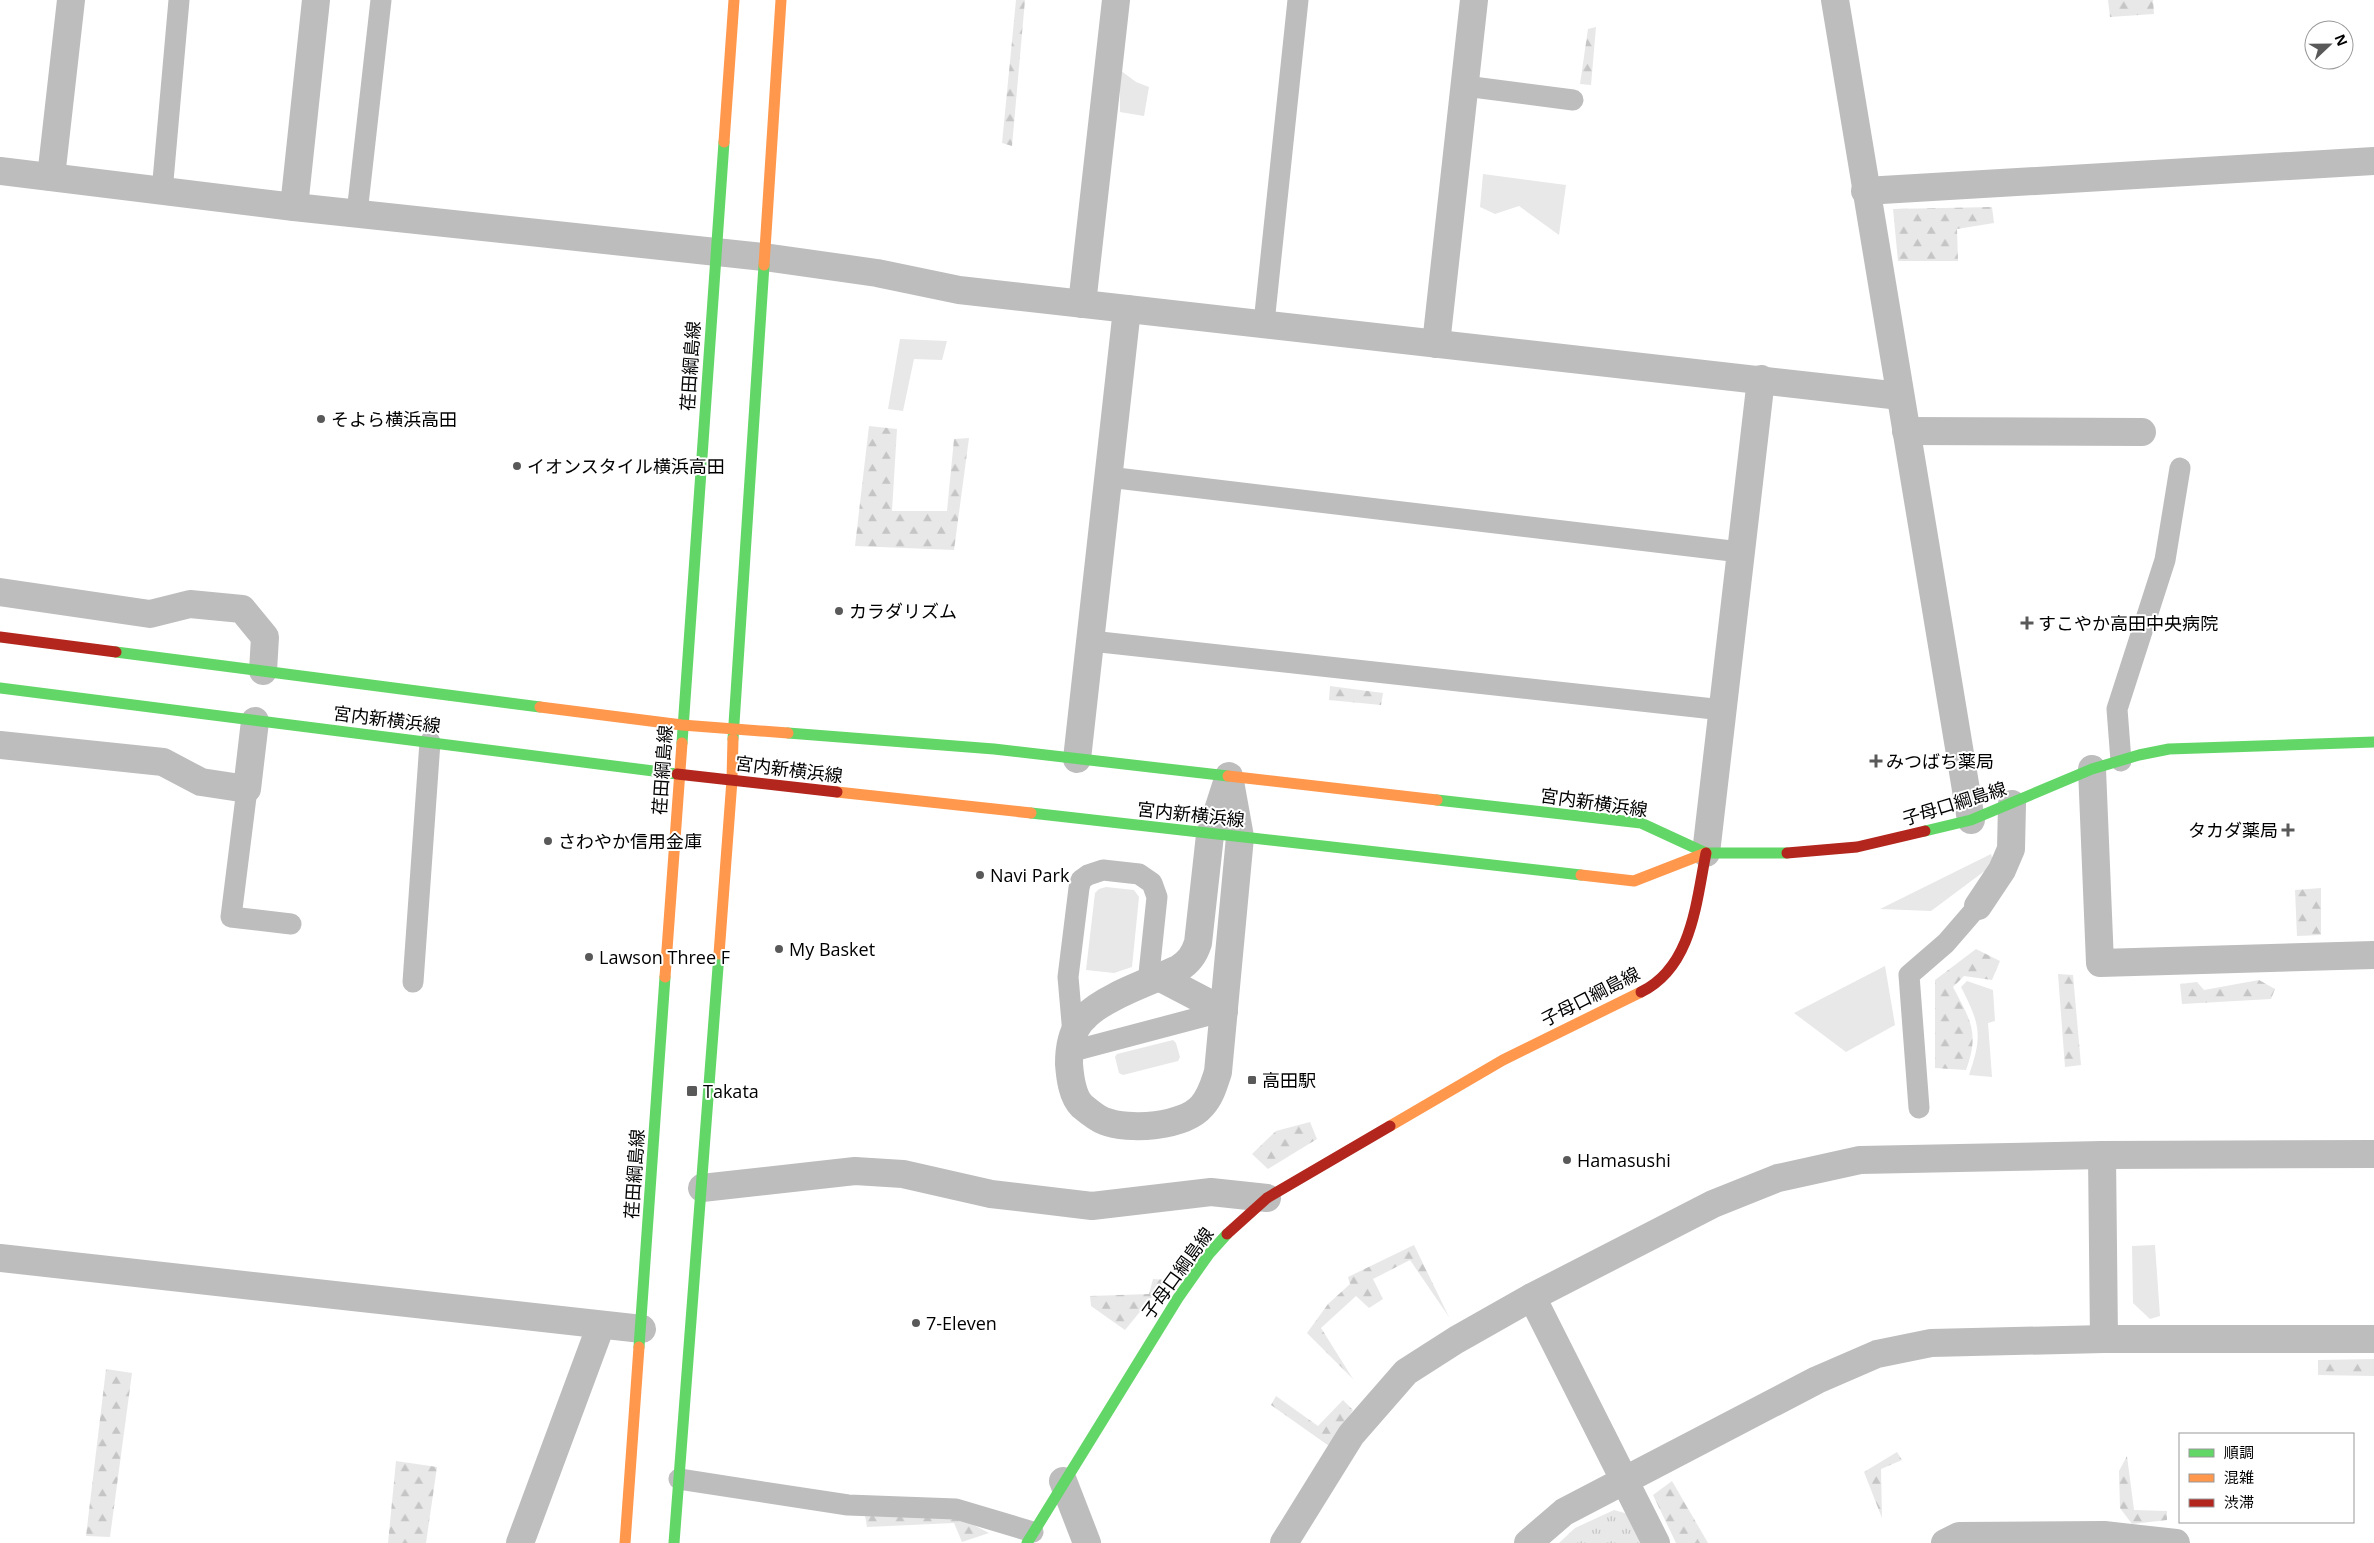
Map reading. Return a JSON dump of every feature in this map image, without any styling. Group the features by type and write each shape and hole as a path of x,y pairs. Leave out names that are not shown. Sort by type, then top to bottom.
{"main road":[{"name":"荏田綱島線","path":"625,1543 642,1329 682,725 734,0"},
{"path":"674,1543 732,780 733,730 781,0"},
{"name":"宮内新横浜線","path":"0,637 682,725 994,749 1641,823 1706,853"},
{"name":"宮内新横浜線","path":"0,688 679,774 1634,881 1706,853"},
{"name":"子母口綱島線","path":"1030,1538 1178,1298 1204,1261 1228,1233 1267,1198 1503,1060 1651,987 1678,958 1685,944 1691,928 1706,853 1807,853 1858,847 1971,820 2092,769 2139,755 2178,748 2374,742"}],"street":[{"path":"51,178 71,0"},
{"path":"294,207 316,0"},
{"path":"1082,304 1116,0"},
{"path":"1436,344 1474,0"},
{"path":"1835,0 1865,191 1971,820"},
{"path":"1865,191 2374,161"},
{"path":"0,171 294,207 764,257 877,273 959,290 1900,396"},
{"path":"1077,759 1127,309"},
{"path":"1706,853 1761,379"},
{"path":"1906,431 2142,432"},
{"path":"0,592 150,614 190,604 242,609 265,637 263,671"},
{"path":"0,745 163,762 201,782 247,789 255,720"},
{"path":"2092,769 2100,963 2374,955"},
{"path":"1228,776 1240,837 1218,1072 1212,1090 1202,1107 1186,1118 1167,1123 1130,1127 1104,1121 1081,1106 1070,1081 1071,1043 1083,1018 1097,1007 1186,964 1198,943 1210,835 1228,776"},
{"path":"1978,906 2002,870 2011,849 2012,804"},
{"path":"1154,980 1224,1011"},
{"path":"1284,1543 1351,1434 1406,1372 1456,1340 1532,1297 1713,1204 1778,1178 1860,1160 2102,1155 2374,1154"},
{"path":"2102,1155 2104,1339"},
{"path":"702,1188 855,1172 903,1174 991,1194 1092,1206 1211,1192 1267,1198"},
{"path":"0,1258 642,1329"},
{"path":"1532,1297 1656,1543"},
{"path":"520,1543 601,1325"},
{"path":"1528,1543 1564,1512 1625,1482 1817,1380 1877,1354 1931,1343 2104,1339 2374,1339"},
{"path":"1064,1482 1087,1543"},
{"path":"1945,1543 1959,1536 2095,1535 2176,1543"}],"lane":[{"path":"162,192 179,0"},
{"path":"357,213 381,0"},
{"path":"1264,323 1298,0"},
{"path":"1465,86 1573,100"},
{"path":"2120,761 2117,709 2165,560 2180,468"},
{"path":"1108,477 1740,552"},
{"path":"1091,641 1723,710"},
{"path":"413,982 430,742"},
{"path":"247,789 231,917 291,924"},
{"path":"1154,980 1156,897 1152,883 1140,874 1103,870 1088,875 1081,880 1079,888 1068,977 1071,1043 1224,1011"},
{"path":"1919,1108 1909,975 1946,943 1978,906"},
{"path":"679,1479 848,1505 956,1508 1030,1538"}],"green space":[{"path":"1016,0 1025,0 1012,146 1002,143"},
{"path":"2108,0 2153,0 2154,14 2110,17"},
{"path":"1596,27 1591,85 1580,84 1588,29"},
{"path":"1120,70 1136,82 1149,87 1144,116 1120,112"},
{"path":"1483,174 1566,185 1559,235 1519,206 1495,214 1480,207"},
{"path":"1992,207 1994,223 1957,229 1958,261 1898,261 1893,209"},
{"path":"900,339 947,341 942,360 914,359 903,411 888,409"},
{"path":"869,426 897,429 892,511 947,511 954,439 969,438 954,550 855,546"},
{"path":"1330,686 1383,693 1381,705 1329,700"},
{"path":"1991,854 1994,864 1931,911 1880,909"},
{"path":"1106,887 1134,890 1139,897 1132,967 1114,973 1086,970 1095,893 1099,889"},
{"path":"2321,888 2321,935 2297,936 2295,890"},
{"path":"1976,949 2000,961 1992,980 1964,976 1953,987 1968,1018 1973,1036 1966,1070 1935,1068 1935,980"},
{"path":"1885,966 1895,1025 1846,1052 1794,1013"},
{"path":"2058,974 2073,975 2081,1065 2065,1067"},
{"path":"2259,980 2275,989 2271,999 2182,1004 2180,984 2197,982 2204,990"},
{"path":"1967,981 1993,990 1995,1021 1988,1023 1992,1077 1969,1075 1978,1039 1976,1021 1961,987"},
{"path":"1173,1040 1176,1043 1180,1057 1178,1061 1123,1075 1119,1073 1115,1057 1117,1054"},
{"path":"1310,1122 1317,1139 1268,1169 1252,1154 1276,1131"},
{"path":"1414,1245 1449,1317 1410,1260 1373,1279 1383,1299 1369,1308 1356,1296 1321,1328 1353,1379 1307,1333 1328,1304 1350,1284 1348,1277"},
{"path":"2155,1245 2160,1316 2150,1319 2133,1303 2132,1246"},
{"path":"1153,1279 1166,1280 1125,1330 1091,1306 1090,1296 1149,1294"},
{"path":"2374,1359 2374,1376 2318,1375 2318,1360"},
{"path":"106,1369 132,1373 110,1537 86,1536"},
{"path":"1276,1396 1318,1426 1343,1400 1353,1410 1329,1446 1271,1405"},
{"path":"1897,1452 1902,1460 1881,1469 1882,1518 1864,1472"},
{"path":"2127,1456 2134,1510 2167,1511 2167,1520 2132,1524 2120,1508 2119,1471"},
{"path":"396,1461 437,1467 426,1543 388,1543"},
{"path":"1672,1481 1708,1543 1676,1543 1653,1495"},
{"path":"1614,1510 1632,1515 1646,1543 1559,1543 1575,1528"},
{"path":"865,1515 940,1516 966,1521 989,1533 962,1542 954,1523 867,1527"}],"traffic: fast":[{"path":"682,743 724,142"},
{"path":"733,739 764,265"},
{"path":"116,652 540,707"},
{"path":"0,688 677,774"},
{"path":"788,733 994,749 1228,776"},
{"path":"1925,831 1971,820 2092,769 2139,755 2169,749 2374,742"},
{"path":"1437,800 1641,823 1706,853 1787,853"},
{"path":"1031,813 1581,875"},
{"path":"674,1543 719,954"},
{"path":"639,1347 665,977"},
{"path":"1027,1543 1178,1298 1209,1254 1227,1234"}],"traffic: slow":[{"path":"724,142 734,0"},
{"path":"764,265 781,0"},
{"path":"540,707 682,725 788,733"},
{"path":"719,954 732,780 733,739"},
{"path":"665,977 682,743"},
{"path":"1228,776 1437,800"},
{"path":"837,792 1031,813"},
{"path":"1581,875 1634,881 1706,853"},
{"path":"1390,1126 1503,1060 1641,992"},
{"path":"625,1543 639,1347"}],"traffic: jam":[{"path":"0,637 116,652"},
{"path":"677,774 837,792"},
{"path":"1787,853 1857,847 1925,831"},
{"path":"1641,992 1658,981 1671,967 1681,950 1689,932 1706,853"},
{"path":"1227,1234 1267,1198 1390,1126"}],"place":[{"name":"そよら横浜高田","path":"321,419"},
{"name":"イオンスタイル横浜高田","path":"517,466"},
{"name":"カラダリズム","path":"839,611"},
{"name":"すこやか高田中央病院","path":"2027,623"},
{"name":"みつばち薬局","path":"1876,761"},
{"name":"タカダ薬局","path":"2288,830"},
{"name":"さわやか信用金庫","path":"548,841"},
{"name":"Navi Park","path":"980,875"},
{"name":"My Basket","path":"779,949"},
{"name":"Lawson Three F","path":"589,957"},
{"name":"高田駅","path":"1252,1080"},
{"name":"Takata","path":"692,1091"},
{"name":"Hamasushi","path":"1567,1160"},
{"name":"7-Eleven","path":"916,1323"}]}
